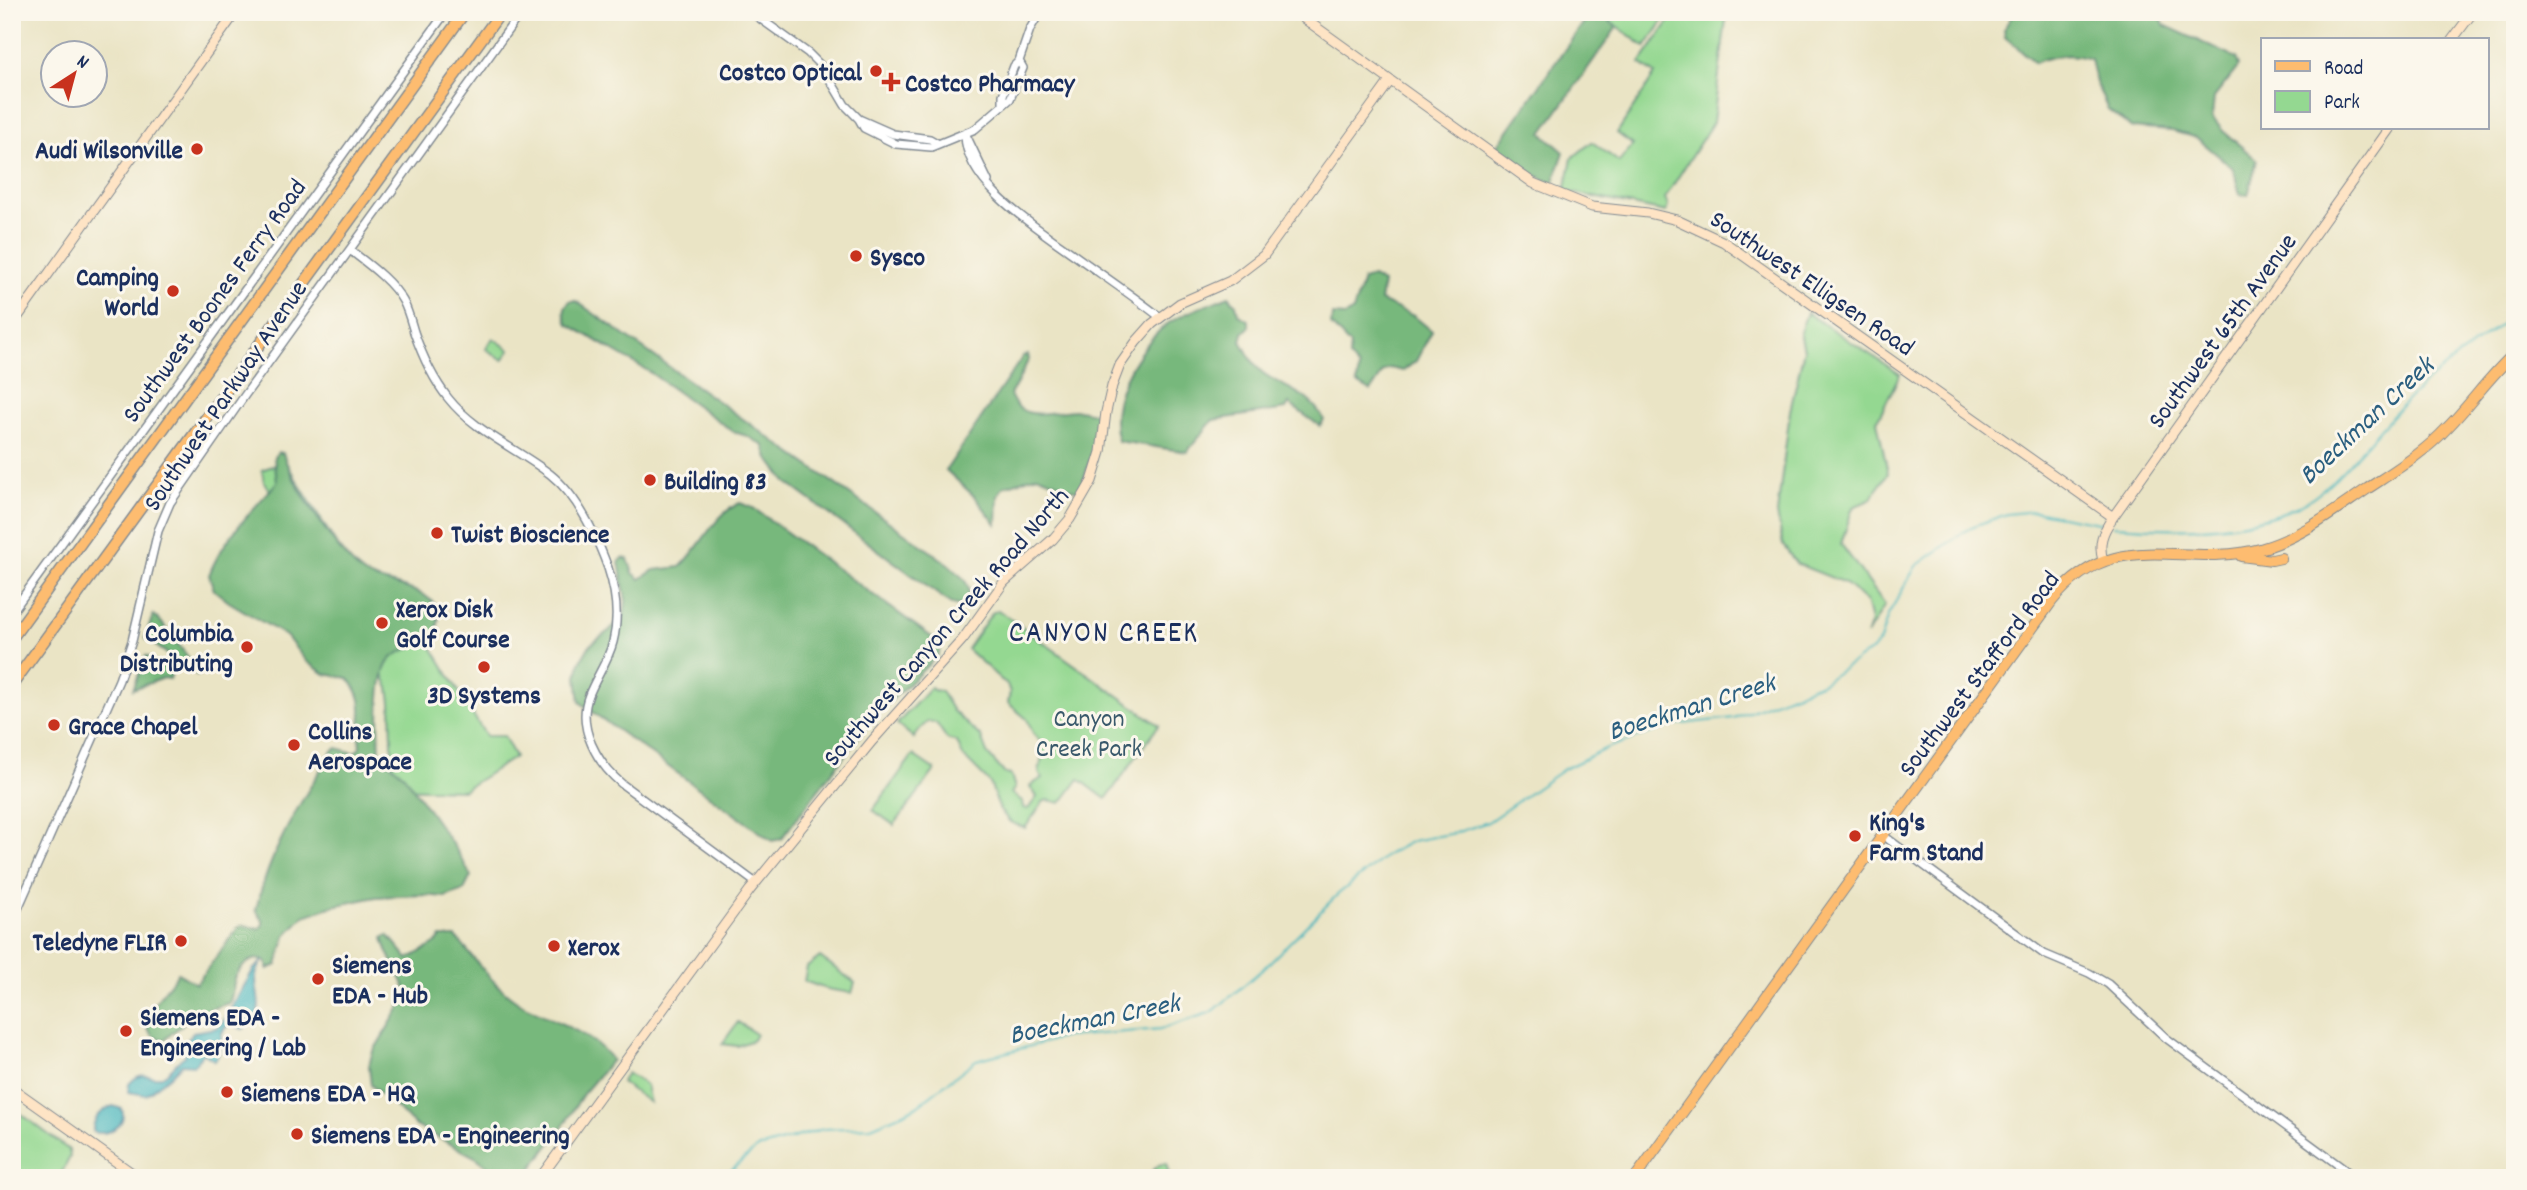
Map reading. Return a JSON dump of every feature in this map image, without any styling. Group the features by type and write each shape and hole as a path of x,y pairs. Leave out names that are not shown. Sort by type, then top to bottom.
{"highway":[{"path":"12,638 465,12"},
{"path":"12,685 501,12"}],"main road":[{"path":"12,325 236,12"},
{"name":"Southwest Elligsen Road","path":"1295,12 1512,169 1550,191 1592,207 1677,220 1724,242 2112,517"},
{"path":"2454,38 2473,12"},
{"name":"Southwest Canyon Creek Road North","path":"540,1178 756,883 872,741 963,639 1004,582 1053,539 1070,519 1086,494 1097,468 1107,406 1118,371 1136,342 1160,317 1180,303 1220,287 1264,255 1390,82"},
{"name":"Southwest 65th Avenue","path":"2103,561 2099,547 2112,517 2389,130"},
{"name":"Southwest Stafford Road","path":"1636,1178 2052,601 2073,579 2103,561 2119,556 2148,553 2234,554 2270,546 2303,531 2412,458 2445,430 2492,375 2515,353"},
{"path":"2234,554 2272,560 2281,558"},
{"path":"12,1088 139,1178"}],"street":[{"name":"Southwest Boones Ferry Road","path":"12,612 446,12"},
{"name":"Southwest Parkway Avenue","path":"12,922 119,680 165,513 221,429 521,12"},
{"path":"751,12 823,68 845,105 864,128 889,141 923,147 931,147 965,135 1010,99 1023,68 1019,61 1030,29 1040,12"},
{"path":"965,135 965,146 981,177 1007,205 1160,317"},
{"path":"350,250 388,283 403,301 427,364 454,405 471,421 558,481 575,503 597,541 611,577 616,607 611,647 586,706 587,728 600,761 608,772 626,787 756,883"},
{"path":"1884,836 2044,954 2108,984 2157,1031 2356,1178"}],"green space":[{"path":"1591,12 1611,12 1607,19 1617,27 1542,133 1564,152 1553,184 1517,166 1495,149"},
{"path":"1611,12 1670,12 1645,47 1606,18"},
{"path":"1676,12 1727,12 1713,122 1665,198 1668,206 1666,212 1565,191 1572,158 1592,142 1619,162 1633,145 1617,133 1655,74 1640,63"},
{"path":"2014,12 2158,12 2164,25 2236,58 2239,66 2214,98 2212,117 2223,131 2257,160 2248,195 2240,194 2233,168 2197,138 2172,131 2132,128 2108,110 2096,83 2091,59 2063,55 2035,63 2005,37 2004,29"},
{"path":"1372,277 1383,283 1380,301 1414,316 1432,331 1416,361 1403,371 1390,368 1383,372 1371,391 1357,383 1359,368 1349,357 1350,345 1331,325 1333,315 1345,316 1353,311 1363,280"},
{"path":"1229,296 1236,304 1238,314 1249,321 1249,327 1243,333 1241,341 1253,362 1263,373 1312,403 1324,420 1320,426 1289,404 1286,409 1213,420 1187,452 1118,441 1115,426 1119,396 1124,380 1141,352 1167,324"},
{"path":"570,301 576,301 947,563 966,583 969,594 967,600 962,606 951,604 786,482 768,458 764,446 734,432 648,371 568,324 565,312"},
{"path":"1807,313 1900,374 1877,421 1888,473 1870,500 1853,507 1841,544 1885,605 1866,636 1871,621 1866,601 1845,583 1797,564 1783,545 1777,514 1790,411 1804,350 1800,332"},
{"path":"493,338 510,350 503,360 486,349"},
{"path":"1028,355 1029,359 1010,394 1015,403 1029,413 1081,410 1098,414 1093,450 1080,492 1037,475 1003,487 998,495 997,525 975,497 946,470 1023,356"},
{"path":"278,452 283,453 296,482 318,519 356,567 366,575 419,593 435,605 438,624 435,633 422,643 397,654 390,660 382,678 379,705 380,755 404,775 457,851 471,876 464,890 445,897 376,897 333,906 304,916 286,935 277,965 268,969 267,963 259,959 247,963 235,977 229,1003 195,1014 164,1040 154,1037 147,1028 150,1013 158,999 178,973 196,984 238,928 243,925 259,929 263,925 256,910 262,889 278,847 298,808 332,751 337,748 355,753 360,747 361,703 348,678 325,674 306,661 286,636 214,590 209,575 230,538 277,482 274,457"},
{"name":"Xerox Disk Golf Course","path":"285,461 343,555 387,618 421,629 486,736 504,736 515,757 463,790 393,788 389,688 378,664 264,482 262,470"},
{"path":"740,503 753,508 937,641 940,646 939,654 874,717 781,839 772,841 580,702 577,677 580,662 590,645 624,615 626,601 619,562 623,558 628,559 633,573 640,579 654,570 680,567 722,515"},
{"name":"Canyon Creek Park","path":"998,610 1159,725 1106,799 1079,779 1061,803 1047,800 1043,802 1025,828 1010,822 1000,810 990,783 963,756 957,742 947,739 936,723 928,721 914,738 897,724 931,687 941,691 953,711 981,737 987,753 1005,774 1011,775 1015,788 1011,793 1022,801 1023,808 1028,809 1037,797 1030,786 1042,778 1039,773 1042,743 1033,733 1027,719 1008,703 1010,692 1007,685 967,649 992,613"},
{"path":"153,615 201,674 197,675 145,638"},
{"path":"146,656 172,671 170,679 164,678 133,689"},
{"path":"913,755 935,770 894,825 873,810"},
{"path":"388,935 408,959 435,944 441,937 456,937 486,973 511,997 582,1034 604,1050 612,1060 583,1094 562,1128 525,1177 514,1178 491,1169 477,1158 416,1126 371,1085 369,1066 372,1054 408,994 385,945 383,938"},
{"path":"820,957 855,983 852,993 826,989 804,981 807,967"},
{"path":"738,1022 756,1034 753,1040 737,1046 722,1044"},
{"path":"627,1073 646,1085 650,1103 621,1082"},
{"path":"12,1107 69,1150 70,1157 59,1178 12,1178"},
{"path":"1166,1163 1170,1178 1145,1178 1159,1165"}],"water":[{"path":"262,962 256,975 259,1005 256,1016 243,1029 231,1024 226,1027 215,1061 203,1053 194,1065 182,1064 146,1095 128,1092 129,1084 139,1076 159,1077 169,1071 185,1056 188,1039 193,1032 216,1028 223,1022 254,969"},
{"path":"113,1106 122,1109 119,1125 110,1131 93,1132 98,1116"}],"waterway":[{"name":"Boeckman Creek","path":"2113,526 2206,528 2252,522 2296,507 2311,498 2341,472 2422,386 2515,315"},
{"name":"Boeckman Creek","path":"722,1178 756,1149 823,1129 871,1127 904,1113 976,1060 1066,1037 1161,1029 1212,1012 1263,969 1337,895 1388,854 1412,841 1455,833 1488,822 1564,769 1607,748 1673,725 1734,718 1822,683 1872,650 1880,641 1888,615 1916,566 1971,527 2007,514 2034,511 2104,524"}],"place":[{"name":"Costco Optical","path":"876,71"},
{"name":"Costco Pharmacy","path":"891,82"},
{"name":"Audi Wilsonville","path":"197,149"},
{"name":"Sysco","path":"856,256"},
{"name":"Camping World","path":"173,291"},
{"name":"Building 83","path":"650,480"},
{"name":"Twist Bioscience","path":"437,533"},
{"name":"Xerox Disk Golf Course","path":"382,623"},
{"name":"Columbia Distributing","path":"247,647"},
{"name":"3D Systems","path":"484,667"},
{"name":"Grace Chapel","path":"54,725"},
{"name":"Collins Aerospace","path":"294,745"},
{"name":"King's Farm Stand","path":"1855,836"},
{"name":"Teledyne FLIR","path":"181,941"},
{"name":"Xerox","path":"554,946"},
{"name":"Siemens EDA - Hub","path":"318,979"},
{"name":"Siemens EDA - Engineering / Lab","path":"126,1031"},
{"name":"Siemens EDA - HQ","path":"227,1092"},
{"name":"Siemens EDA - Engineering","path":"297,1134"}],"district":[{"name":"CANYON CREEK","path":"1104,631"}]}
